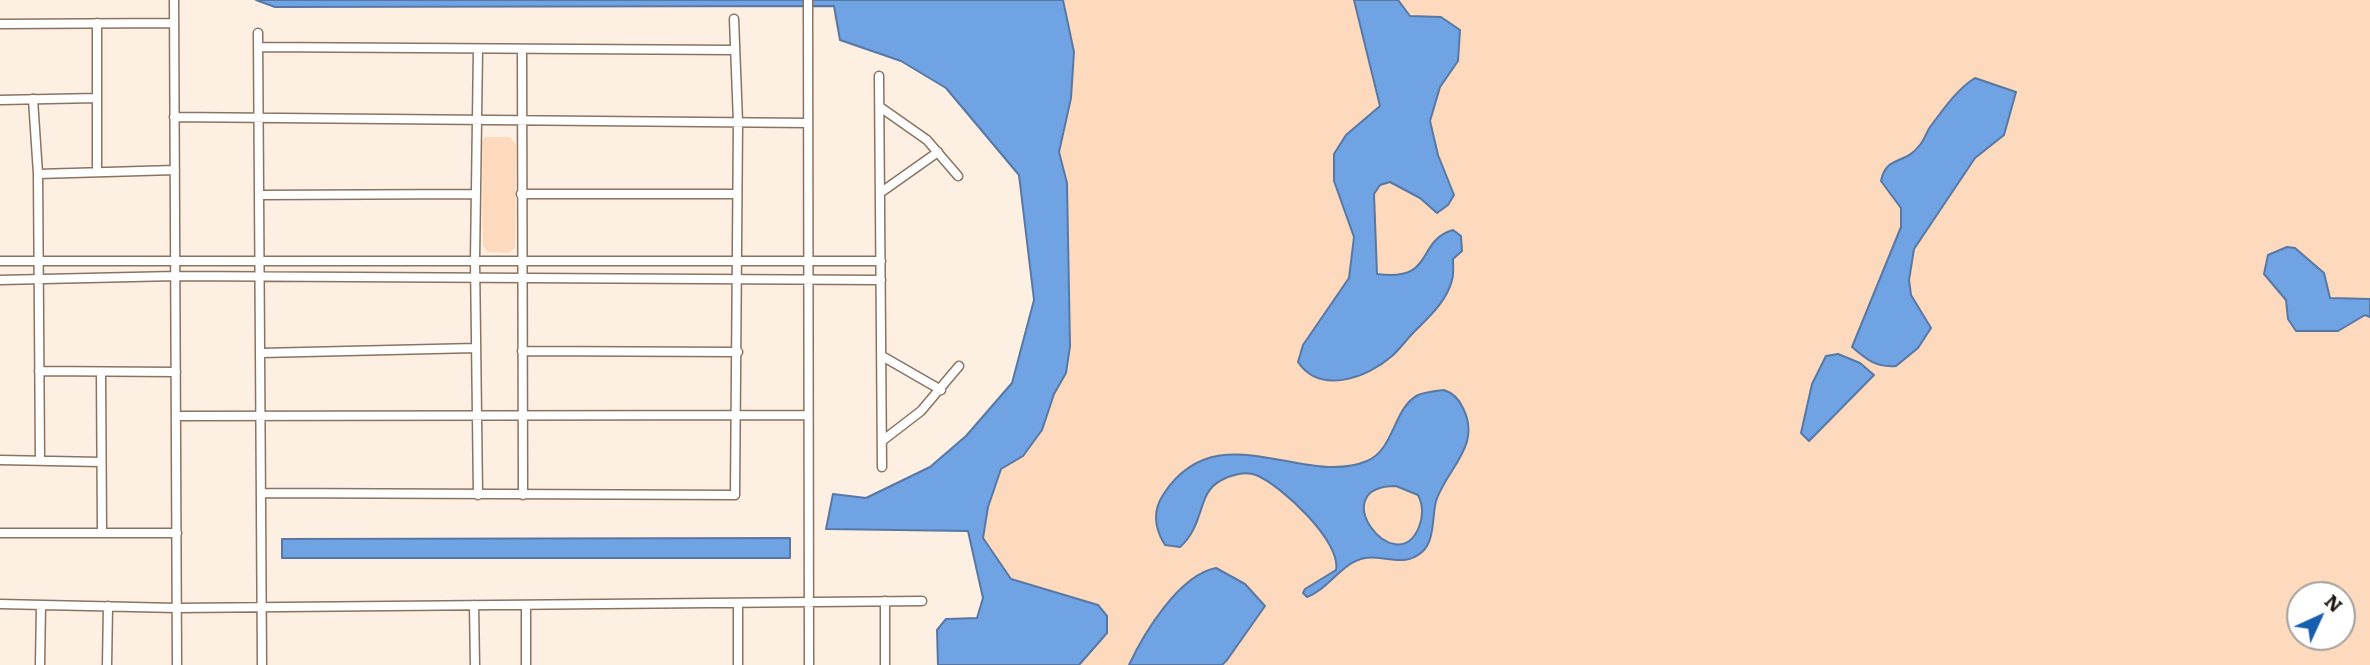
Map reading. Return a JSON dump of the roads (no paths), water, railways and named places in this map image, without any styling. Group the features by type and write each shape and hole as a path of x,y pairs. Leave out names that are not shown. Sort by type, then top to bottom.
{"street":[{"path":"174,0 177,665"},
{"path":"808,4 809,665"},
{"path":"262,493 735,495 738,122 734,19"},
{"path":"97,23 97,172"},
{"path":"0,24 174,23"},
{"path":"258,33 262,665"},
{"path":"258,47 735,50"},
{"path":"478,48 475,260 478,495"},
{"path":"522,49 520,260 523,495"},
{"path":"880,76 883,467"},
{"path":"0,100 97,98"},
{"path":"33,99 38,174 40,461"},
{"path":"880,107 909,125 939,152 958,176"},
{"path":"174,117 808,123"},
{"path":"880,193 939,152"},
{"path":"38,174 175,170"},
{"path":"260,195 476,194"},
{"path":"521,194 737,194"},
{"path":"0,261 881,261"},
{"path":"0,280 176,276 881,280"},
{"path":"261,353 476,348"},
{"path":"522,351 738,352"},
{"path":"881,356 941,390"},
{"path":"882,441 921,411 959,366"},
{"path":"39,371 176,372"},
{"path":"101,372 102,533"},
{"path":"177,416 808,415"},
{"path":"0,460 102,462"},
{"path":"0,533 177,533"},
{"path":"885,601 885,665"},
{"path":"0,604 177,608 922,601"},
{"path":"737,665 738,603"},
{"path":"40,665 41,605"},
{"path":"474,605 475,665"},
{"path":"526,605 526,665"},
{"path":"107,665 108,606"}],"water":[{"path":"256,0 1063,0 1074,52 1071,98 1059,152 1067,183 1070,346 1066,373 1054,394 1042,430 1023,456 1001,469 988,507 983,538 1011,579 1098,605 1107,616 1107,633 1079,665 938,665 937,630 946,619 977,618 983,598 968,531 826,529 833,494 866,498 930,467 966,436 1012,383 1034,300 1019,175 946,88 901,61 840,40 834,6 275,7"},
{"path":"1354,0 1398,0 1410,16 1441,17 1460,30 1458,61 1440,87 1430,121 1438,155 1454,195 1448,205 1437,213 1420,198 1390,182 1380,185 1374,194 1377,274 1396,275 1408,272 1417,266 1441,235 1453,230 1461,236 1462,251 1453,259 1450,288 1441,302 1395,353 1370,371 1344,380 1331,380 1318,378 1307,372 1298,362 1303,345 1349,278 1354,237 1334,181 1334,154 1346,135 1380,106"},
{"path":"1975,78 2016,92 2004,135 1975,158 1914,249 1909,280 1911,295 1931,328 1918,348 1896,366 1877,364 1852,347 1901,227 1901,208 1881,181 1883,173 1887,167 1914,152 1951,100"},
{"path":"2287,247 2295,248 2324,273 2330,298 2370,299 2370,317 2365,315 2338,331 2296,331 2288,319 2286,300 2264,274 2268,255"},
{"path":"1838,354 1860,363 1874,375 1809,441 1801,433 1812,384 1826,356"},
{"path":"1444,390 1460,402 1468,422 1468,434 1461,456 1436,501 1429,542 1415,557 1401,560 1357,560 1307,597 1303,593 1305,589 1336,570 1330,545 1294,502 1267,481 1247,473 1228,477 1213,486 1188,538 1180,547 1165,545 1157,527 1157,508 1163,495 1185,471 1209,458 1234,454 1316,466 1342,467 1367,461 1383,447 1410,401 1418,395","holes":["1396,486 1418,495 1422,507 1421,519 1419,527 1408,541 1395,544 1382,539 1371,528 1365,514 1365,500 1375,490"]},
{"path":"790,538 790,558 282,558 282,539"},
{"path":"1216,568 1245,584 1265,606 1227,660 1222,665 1129,665 1153,622 1176,593 1202,573"}]}
